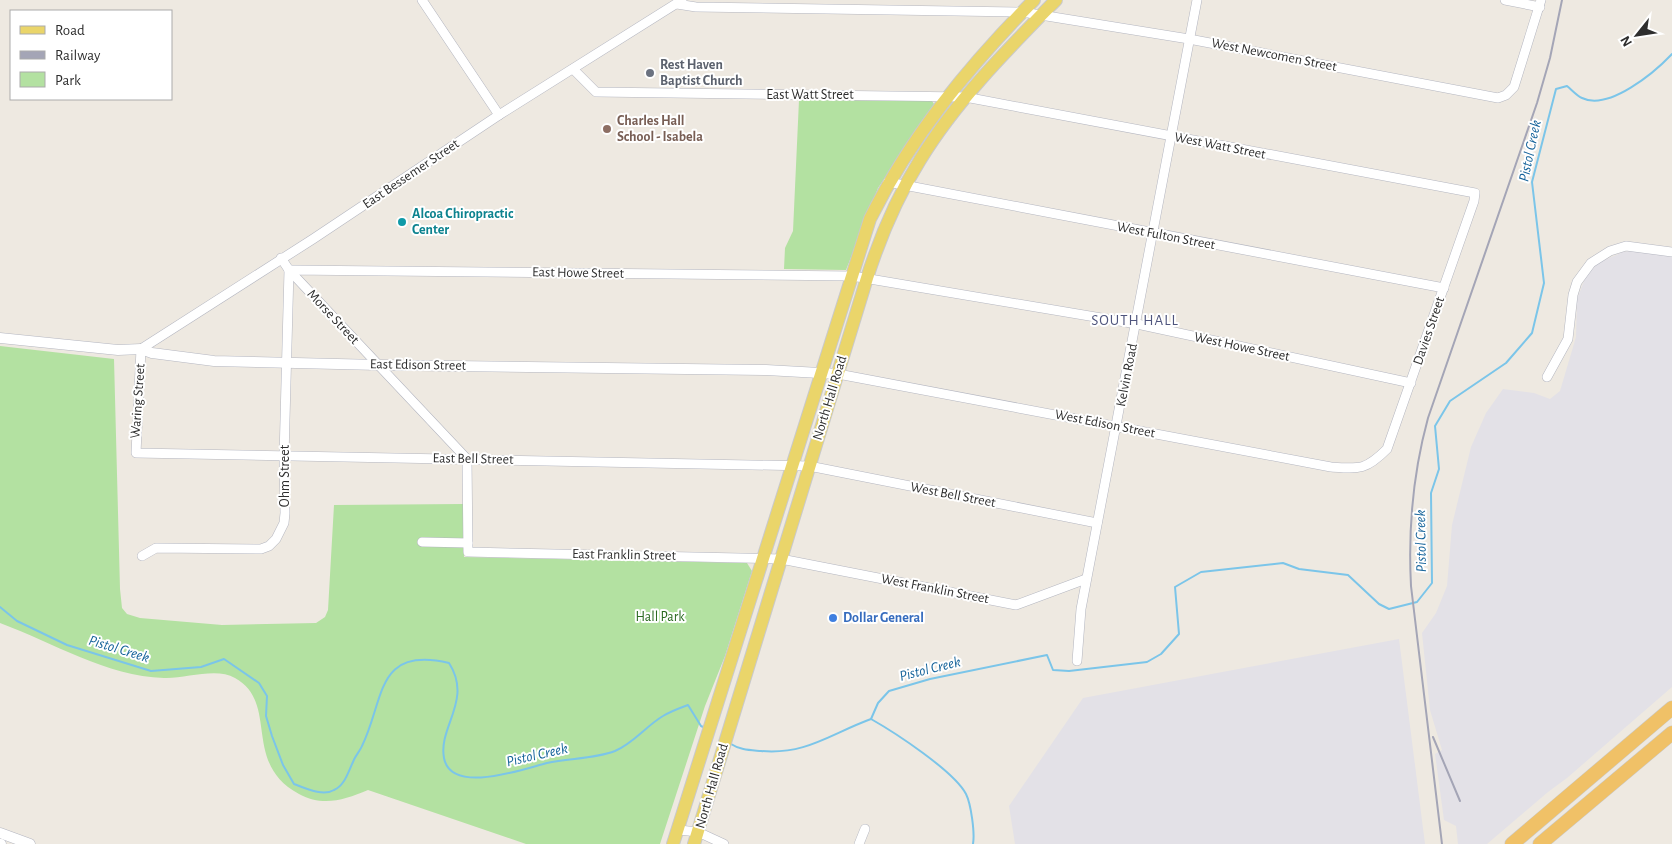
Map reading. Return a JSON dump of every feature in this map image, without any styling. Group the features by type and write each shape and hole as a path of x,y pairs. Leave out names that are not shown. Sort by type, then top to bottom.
{"highway":[{"path":"1512,844 1672,708"},
{"path":"1540,844 1672,733"}],"main road":[{"name":"North Hall Road","path":"673,844 705,748 870,219 888,182 922,128 946,97 1034,0"},
{"name":"North Hall Road","path":"693,844 866,278 887,222 930,143 965,97 1056,0"}],"street":[{"path":"422,0 499,115"},
{"name":"Kelvin Road","path":"1077,661 1081,608 1086,579 1137,324 1197,0"},
{"path":"1505,0 1540,3"},
{"name":"East Bessemer Street","path":"141,349 499,115 680,2"},
{"name":"West Newcomen Street","path":"680,2 696,7 1022,12 1190,39 1498,98 1506,95 1514,87 1540,3"},
{"name":"East Watt Street","path":"573,70 596,92 965,97"},
{"name":"West Watt Street","path":"965,97 1172,138 1475,194"},
{"name":"West Fulton Street","path":"888,182 1444,288"},
{"name":"Davies Street","path":"1372,464 1387,449 1475,194"},
{"path":"1547,377 1568,338 1573,294 1577,282 1591,262 1610,251 1626,246 1672,252"},
{"name":"Morse Street","path":"281,258 289,270 466,459"},
{"name":"East Howe Street","path":"289,270 852,276 866,278"},
{"name":"Ohm Street","path":"142,556 156,548 249,550 269,546 276,540 284,523 289,270"},
{"name":"West Howe Street","path":"866,278 1137,324 1411,383"},
{"name":"East Edison Street","path":"0,338 118,350 141,349 152,353 214,361 821,372 838,374"},
{"name":"Waring Street","path":"136,453 141,349"},
{"name":"West Edison Street","path":"838,374 1331,467 1355,469 1372,464"},
{"name":"East Bell Street","path":"136,453 809,466"},
{"path":"466,459 468,547"},
{"name":"West Bell Street","path":"809,466 1097,523"},
{"name":"East Franklin Street","path":"422,542 468,547 781,559"},
{"name":"West Franklin Street","path":"781,559 1016,605 1086,579"},
{"path":"859,844 865,829"},
{"path":"679,830 698,832 724,844"},
{"path":"679,830 693,844"},
{"path":"0,833 30,844"}],"shaded area":[{"path":"1636,250 1672,257 1672,687 1487,844 1458,844 1456,826 1444,820 1435,754 1442,750 1430,710 1422,633 1436,613 1447,586 1452,525 1471,447 1486,413 1503,389 1534,393 1550,399 1560,391 1576,337 1577,299 1586,276 1598,263 1623,252"},
{"path":"1399,639 1425,844 1015,844 1009,806 1083,698"}],"green space":[{"path":"799,100 932,101 934,104 878,188 846,270 784,269 785,248 793,231"},
{"name":"Hall Park","path":"0,346 114,359 120,589 122,608 127,614 140,618 222,625 316,623 325,617 328,610 334,505 463,504 464,557 747,563 752,571 725,656 705,706 660,844 526,844 368,790 333,801 308,798 281,781 271,766 265,750 256,702 248,689 235,678 210,673 172,678 143,676 101,665 0,623"}],"waterway":[{"name":"Pistol Creek","path":"731,744 742,749 761,751 791,750 805,747 871,719 878,703 889,691 930,679 1047,655 1053,670 1069,671 1147,662 1161,654 1179,634 1175,587 1201,572 1283,563 1299,569 1348,575 1379,604 1389,609 1417,602 1432,583 1431,493 1439,469 1435,426 1450,401 1506,363 1532,333 1544,283 1532,182 1556,89 1567,86 1582,98 1593,101 1605,99 1631,88 1672,54"},
{"name":"Pistol Creek","path":"0,607 17,621 67,645 151,671 201,667 224,659 259,683 267,696 266,716 272,736 283,765 294,784 319,792 330,792 344,782 362,746 386,680 395,669 407,662 425,660 449,663 455,676 457,689 456,701 443,747 444,758 450,769 460,776 474,778 490,777 547,763 607,754 628,744 663,716 688,705 701,726 705,728"},
{"path":"871,719 923,753 949,774 959,785 966,794 969,804 973,826 973,844"}],"railway":[{"path":"1442,844 1411,586 1410,543 1415,480 1428,418 1537,103 1550,58 1562,0"},
{"path":"1433,737 1460,801"}],"place":[{"name":"Rest Haven Baptist Church","path":"650,73"},
{"name":"Charles Hall School - Isabela","path":"607,129"},
{"name":"Alcoa Chiropractic Center","path":"402,222"},
{"name":"Dollar General","path":"833,618"}],"district":[{"name":"SOUTH HALL","path":"1135,320"}]}
